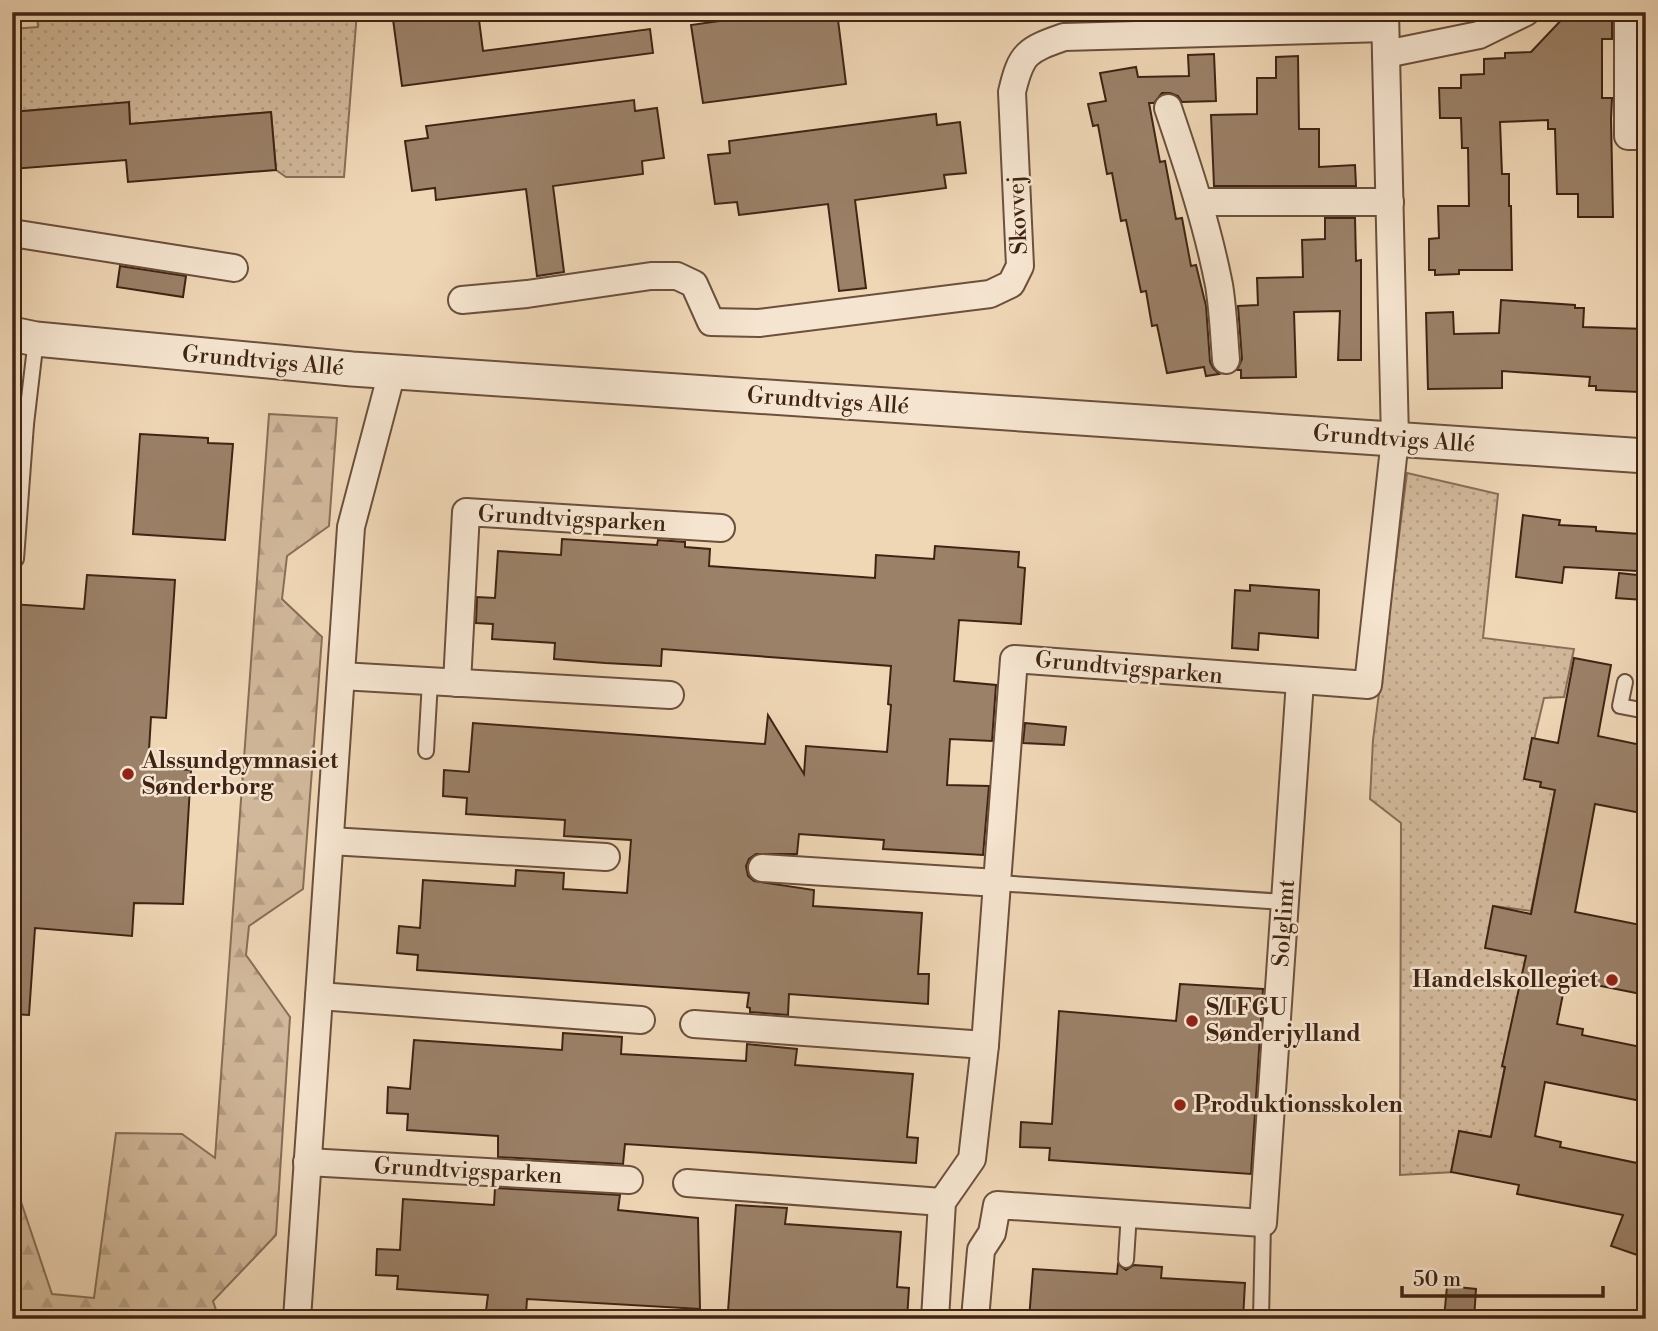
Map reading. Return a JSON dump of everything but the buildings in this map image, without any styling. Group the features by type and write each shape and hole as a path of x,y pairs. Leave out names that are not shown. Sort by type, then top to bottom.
{"street":[{"path":"1386,54 1479,35 1526,12"},
{"path":"1628,12 1628,136 1646,136"},
{"name":"Skovvej","path":"462,300 540,292 651,275 677,276 694,284 711,322 759,323 990,295 1011,284 1020,266 1012,92 1018,65 1035,47 1064,37 1385,20 1395,439"},
{"path":"1168,108 1199,202 1219,288 1226,360"},
{"path":"1199,202 1390,202"},
{"path":"12,233 234,268"},
{"name":"Grundtvigs Allé","path":"24,337 392,372 1646,456"},
{"path":"297,1319 351,527 392,372"},
{"path":"1300,681 1368,685 1395,439"},
{"name":"Grundtvigsparken","path":"457,683 466,512 721,528"},
{"name":"Grundtvigsparken","path":"943,1202 972,1159 985,1045 1014,659 1300,681"},
{"path":"341,676 670,695"},
{"name":"Solglimt","path":"1263,1223 1300,681"},
{"path":"330,841 606,857"},
{"path":"762,869 997,883"},
{"path":"319,996 641,1020"},
{"path":"694,1024 985,1045"},
{"name":"Grundtvigsparken","path":"307,1162 629,1180"},
{"path":"687,1183 943,1202 935,1319"},
{"path":"975,1319 981,1250 992,1233 997,1205 1263,1223"}],"lane":[{"path":"12,559 16,559 24,337"},
{"path":"426,751 430,681"},
{"path":"1625,682 1620,706 1646,711"},
{"path":"997,883 1285,902"},
{"path":"1126,1260 1129,1213"},
{"path":"1261,1319 1263,1223"}],"green space":[{"path":"37,12 357,12 344,177 286,177 276,170 271,112 130,124 129,103 12,112 12,29 38,27"},
{"path":"269,414 337,418 329,526 287,556 282,599 322,637 303,889 249,926 246,955 290,1017 276,1235 213,1301 219,1319 12,1319 12,1175 52,1294 94,1298 116,1133 182,1134 215,1158"},
{"path":"1407,473 1498,494 1483,638 1574,649 1564,697 1544,698 1525,778 1556,785 1531,911 1495,906 1487,946 1527,954 1491,1137 1462,1132 1455,1172 1400,1175 1401,823 1370,799 1373,740"}],"place":[{"name":"Alssundgymnasiet Sønderborg","path":"128,774"},
{"name":"Handelskollegiet","path":"1612,980"},
{"name":"S/I FGU Sønderjylland","path":"1192,1021"},
{"name":"Produktionsskolen","path":"1180,1105"}]}
